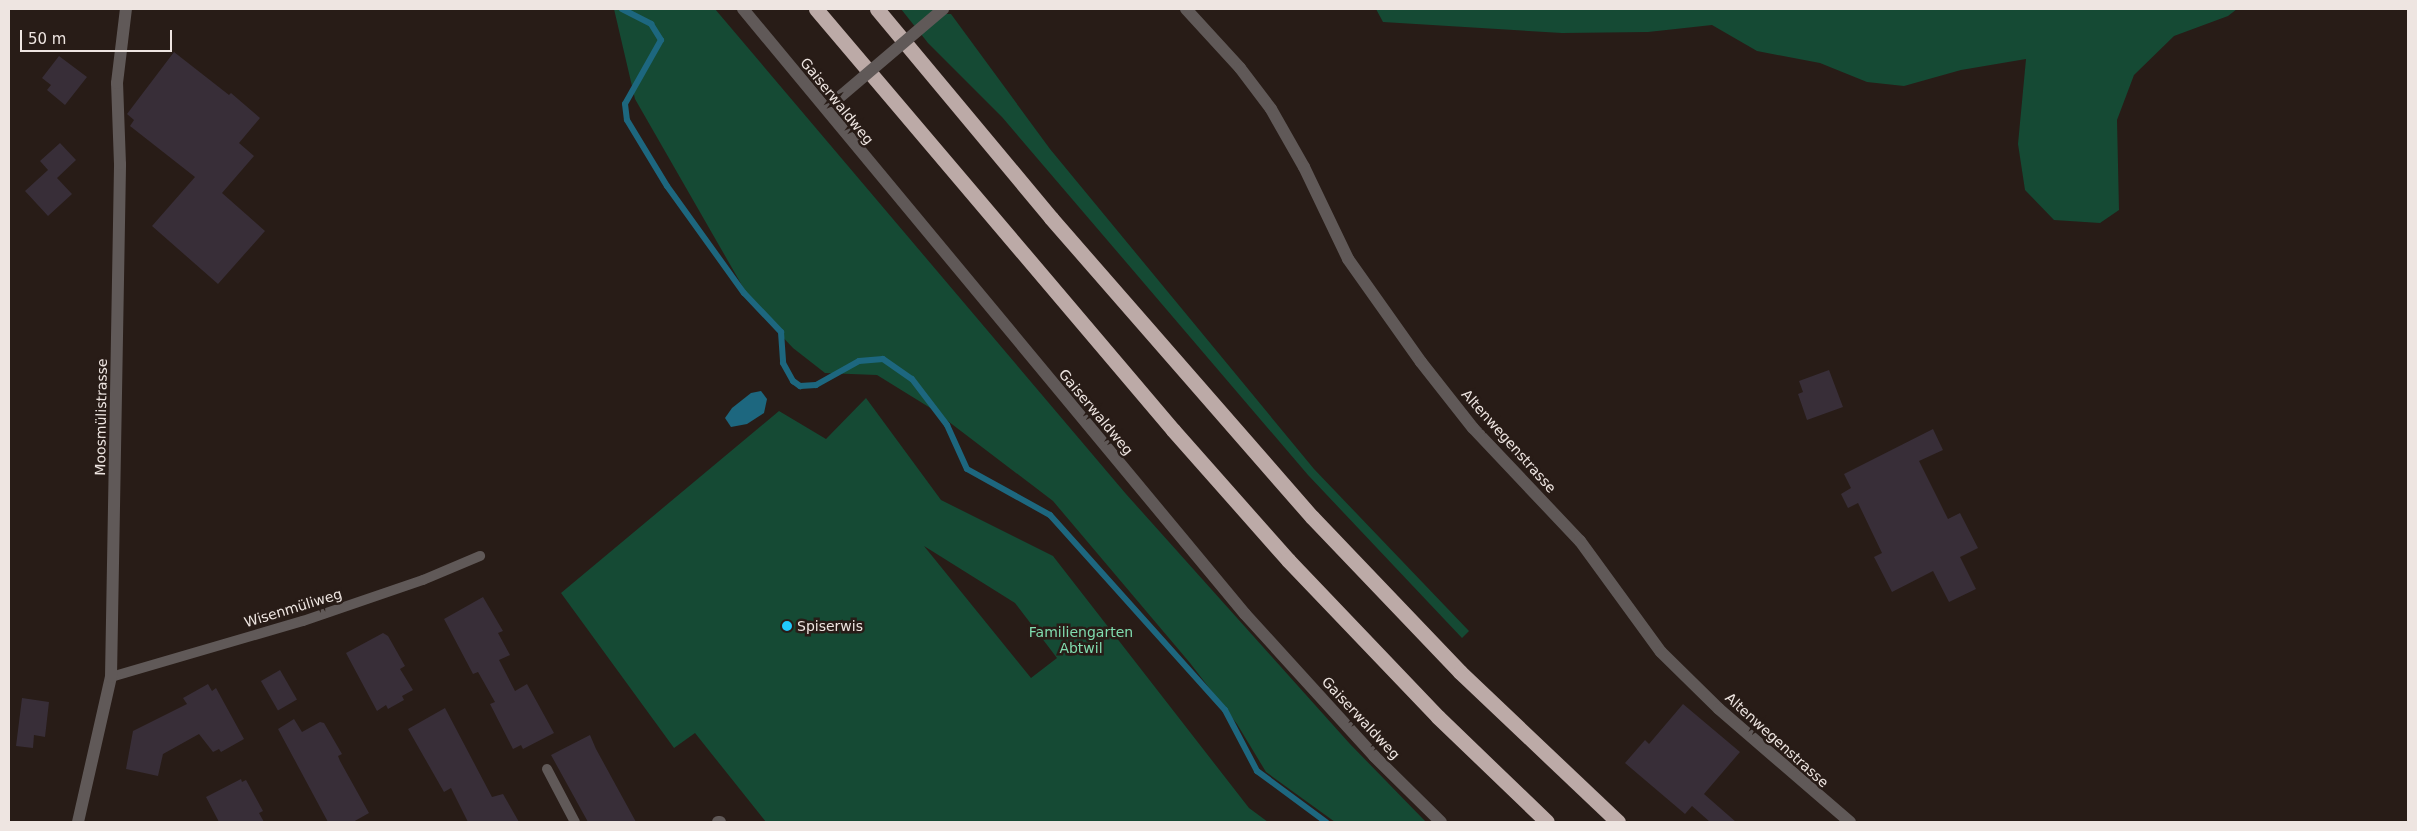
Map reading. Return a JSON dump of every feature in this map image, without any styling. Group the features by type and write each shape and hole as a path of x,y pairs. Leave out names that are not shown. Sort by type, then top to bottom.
{"highway":[{"path":"816,9 1281,552 1438,717 1547,822"},
{"path":"877,9 1051,218 1312,517 1460,672 1618,822"}],"street":[{"name":"Moosmülistrasse","path":"78,822 111,677 120,164 117,83 126,9"},
{"name":"Gaiserwaldweg","path":"742,9 1245,614 1374,756 1441,822"},
{"path":"824,109 943,9"},
{"name":"Altenwegenstrasse","path":"1186,9 1240,68 1271,109 1304,167 1348,259 1421,362 1473,428 1580,541 1661,652 1726,715 1850,822"}],"lane":[{"name":"Wisenmüliweg","path":"111,677 303,621 423,580 480,556"},
{"path":"547,769 575,822"}],"green space":[{"path":"614,9 715,9 1126,494 1350,744 1426,822 1335,822 1266,772 1237,724 1190,663 1053,501 932,409 877,375 825,373 793,348 755,308 635,99"},
{"path":"901,9 941,9 945,14 951,14 1050,149 1314,469 1469,631 1462,638 1308,475 1002,117 928,43"},
{"path":"1376,9 2237,9 2228,16 2174,36 2134,75 2117,120 2119,210 2100,223 2054,220 2025,190 2018,144 2026,59 1961,70 1904,86 1867,82 1820,63 1757,51 1712,25 1648,32 1562,33 1383,22"},
{"name":"Spiserwis","path":"866,398 941,500 1053,556 1249,808 1268,822 766,822 695,733 674,748 561,593 779,411 826,439","holes":["924,546 1015,603 1057,658 1031,678"]}],"water":[{"path":"761,391 767,399 764,413 747,424 731,427 725,418 732,408 751,393"}],"building":[{"path":"174,52 229,95 231,93 260,118 239,143 254,156 222,193 265,231 218,284 152,226 195,177 130,126 134,120 127,114"},
{"path":"59,56 87,77 65,105 47,90 51,85 42,78"},
{"path":"60,143 76,160 57,178 72,194 48,216 25,191 48,170 40,161"},
{"path":"1829,370 1843,407 1807,420 1798,394 1803,392 1799,381"},
{"path":"1933,429 1943,450 1919,461 1948,519 1960,513 1978,548 1960,557 1976,589 1949,602 1933,571 1892,592 1874,557 1882,553 1858,503 1848,508 1841,494 1851,488 1844,474"},
{"path":"483,597 503,631 498,633 510,655 499,660 515,691 527,684 554,733 523,749 521,745 513,749 490,704 495,702 478,672 473,674 444,619"},
{"path":"383,633 388,636 405,666 400,669 413,690 402,696 404,700 388,709 386,705 377,711 346,653"},
{"path":"280,670 297,699 278,710 261,681"},
{"path":"208,684 212,691 216,688 244,739 221,752 219,749 213,752 199,734 163,754 158,776 126,769 133,731 187,704 183,698"},
{"path":"22,698 49,702 45,737 34,735 33,748 16,746"},
{"path":"1683,704 1740,752 1704,794 1736,822 1710,822 1692,806 1685,814 1625,763 1645,740 1649,744"},
{"path":"445,708 492,797 503,794 519,822 468,822 451,788 444,792 408,729"},
{"path":"294,719 302,732 320,722 324,723 342,754 338,756 340,761 369,813 353,822 328,822 278,729"},
{"path":"590,735 636,822 588,822 551,755"},
{"path":"241,779 242,782 246,780 263,811 259,813 264,822 219,822 206,797"}],"waterway":[{"path":"622,9 651,24 661,40 625,104 627,120 667,186 744,293 781,332 783,363 793,381 800,386 816,385 859,361 883,359 912,379 947,425 967,469 1050,515 1225,710 1257,771 1326,822"}],"place":[{"name":"Spiserwis","path":"787,626"}],"park label":[{"name":"Familiengarten Abtwil","path":"1081,640"}]}
